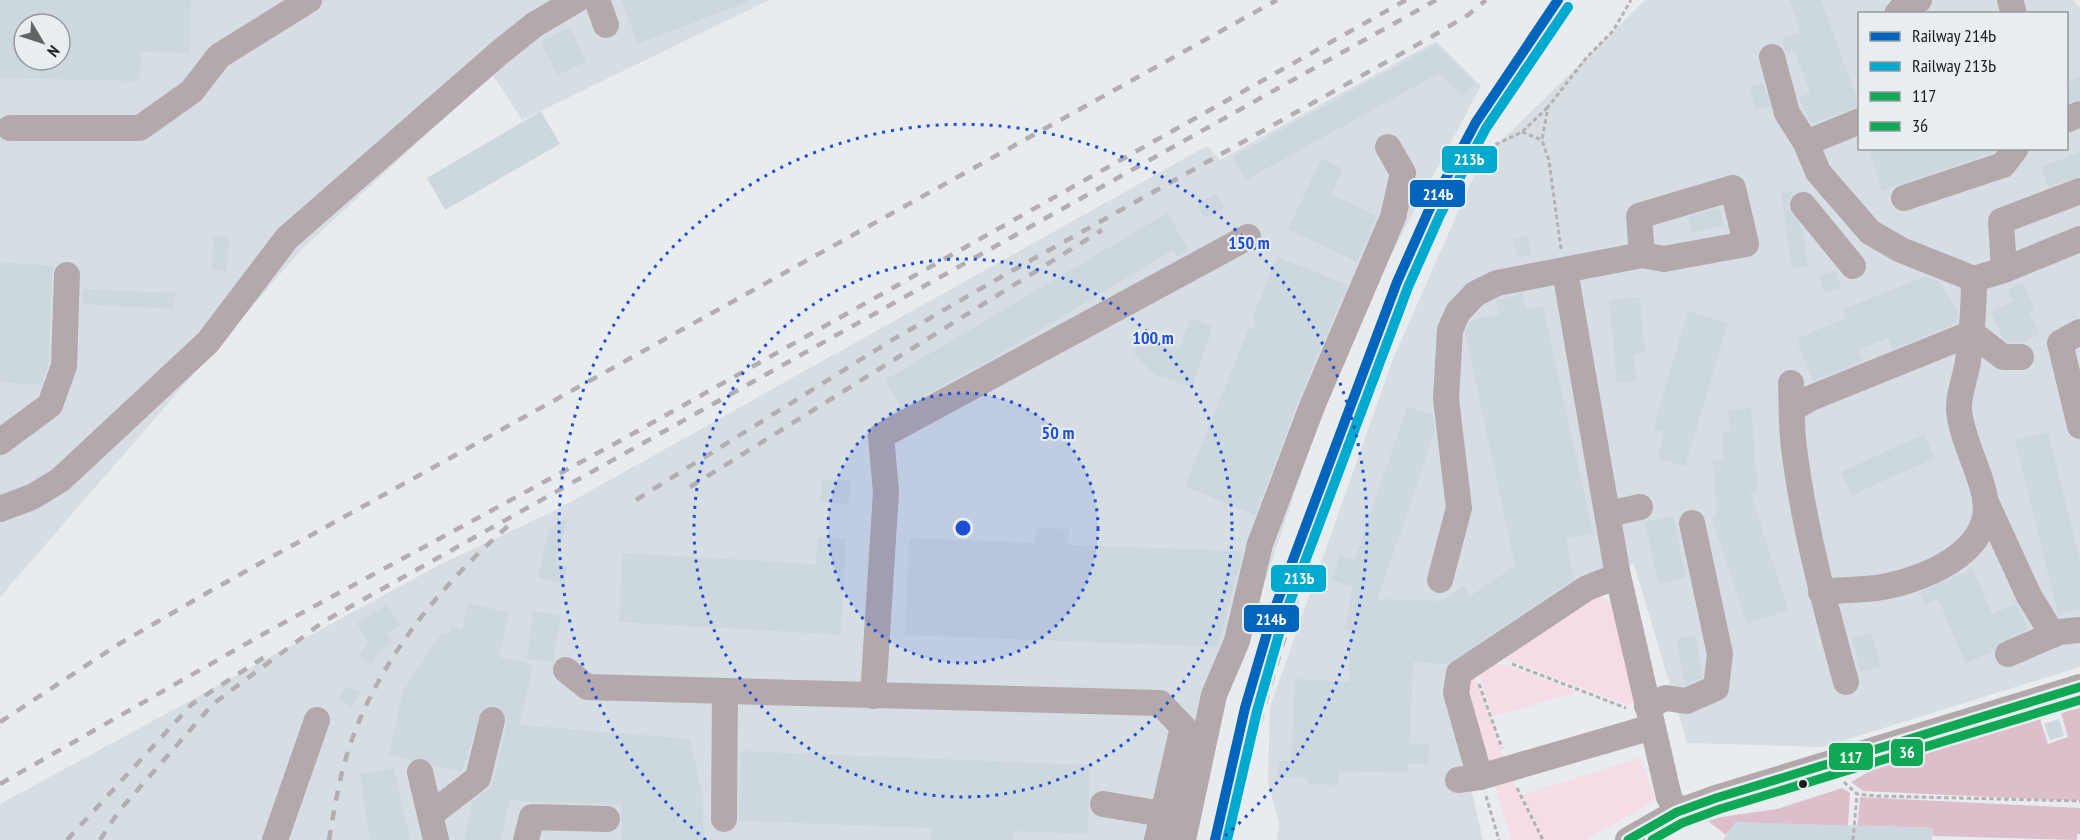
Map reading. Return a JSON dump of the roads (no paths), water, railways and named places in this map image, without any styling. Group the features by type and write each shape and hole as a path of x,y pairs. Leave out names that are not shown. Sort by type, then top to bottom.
{"street":[{"path":"10,128 140,128 192,91 219,56 309,0"},
{"path":"0,509 32,497 60,480 208,342 287,238 499,52 534,25 576,0"},
{"path":"597,0 606,25"},
{"path":"1884,0 1893,12"},
{"path":"1897,12 1904,6 1919,0"},
{"path":"1772,57 1787,113 1806,143 1818,172 1870,232 1901,250 1974,279 2004,270 2080,239"},
{"path":"1806,143 1858,122"},
{"path":"1183,840 1214,695 1237,641 1260,544 1313,404 1393,217 1403,173 1388,147"},
{"path":"1904,198 2002,165 2013,150"},
{"path":"2004,270 2001,221 2080,191"},
{"path":"1803,205 1848,259 1870,232"},
{"path":"873,696 886,492 881,436 1248,237"},
{"path":"1440,580 1459,508 1446,399 1450,330 1458,312 1475,294 1497,283 1642,255"},
{"path":"1565,271 1618,576 1629,617 1646,721 1669,797 1677,813"},
{"path":"0,442 50,405 64,366 67,275"},
{"path":"1974,279 1972,333 1959,408 1965,438 1986,500 2029,596 2053,635"},
{"path":"2080,332 2060,343 2080,426"},
{"path":"1972,333 2003,357 2021,357"},
{"path":"1792,409 1811,398 1972,333"},
{"path":"1791,383 1797,468 1821,592 1846,682"},
{"path":"1821,592 1878,588 1938,568 1960,556 1972,544 1982,527 1986,500"},
{"path":"1608,514 1640,507"},
{"path":"1618,576 1587,588 1459,673 1456,693 1469,778 1510,768 1646,721 1666,699 1686,701 1716,688 1720,654 1692,523"},
{"path":"2008,654 2053,635 2080,630"},
{"path":"566,670 587,687 1160,703 1183,726 1156,840"},
{"path":"1628,840 1677,813 1812,768 2080,687"},
{"path":"724,819 725,692"},
{"path":"276,840 317,720"},
{"path":"430,815 478,778 492,720"},
{"path":"420,772 436,840"},
{"path":"1103,804 1162,814"},
{"path":"526,840 532,817 607,819"}],"railway":[{"path":"0,722 119,644 212,590 1277,0"},
{"path":"0,784 265,633 618,442 1406,0"},
{"path":"100,840 119,811 213,704 323,622 1436,0"},
{"path":"636,500 892,340 1431,37 1468,15 1486,0"},
{"path":"1232,840 1256,738 1301,588 1335,490 1408,297 1459,184 1513,90 1574,0"},
{"path":"690,487 1102,230"},
{"path":"329,840 339,784 348,751 361,717 395,654 438,596 488,544 515,520"},
{"path":"67,840 192,704 266,656"}],"rail line":[{"name":"214Ь","path":"1215,840 1245,708 1272,616 1397,282 1429,210 1476,122 1558,0"},
{"name":"213Ь","path":"1227,840 1257,711 1283,620 1408,287 1440,215 1486,128 1568,7"}]}
